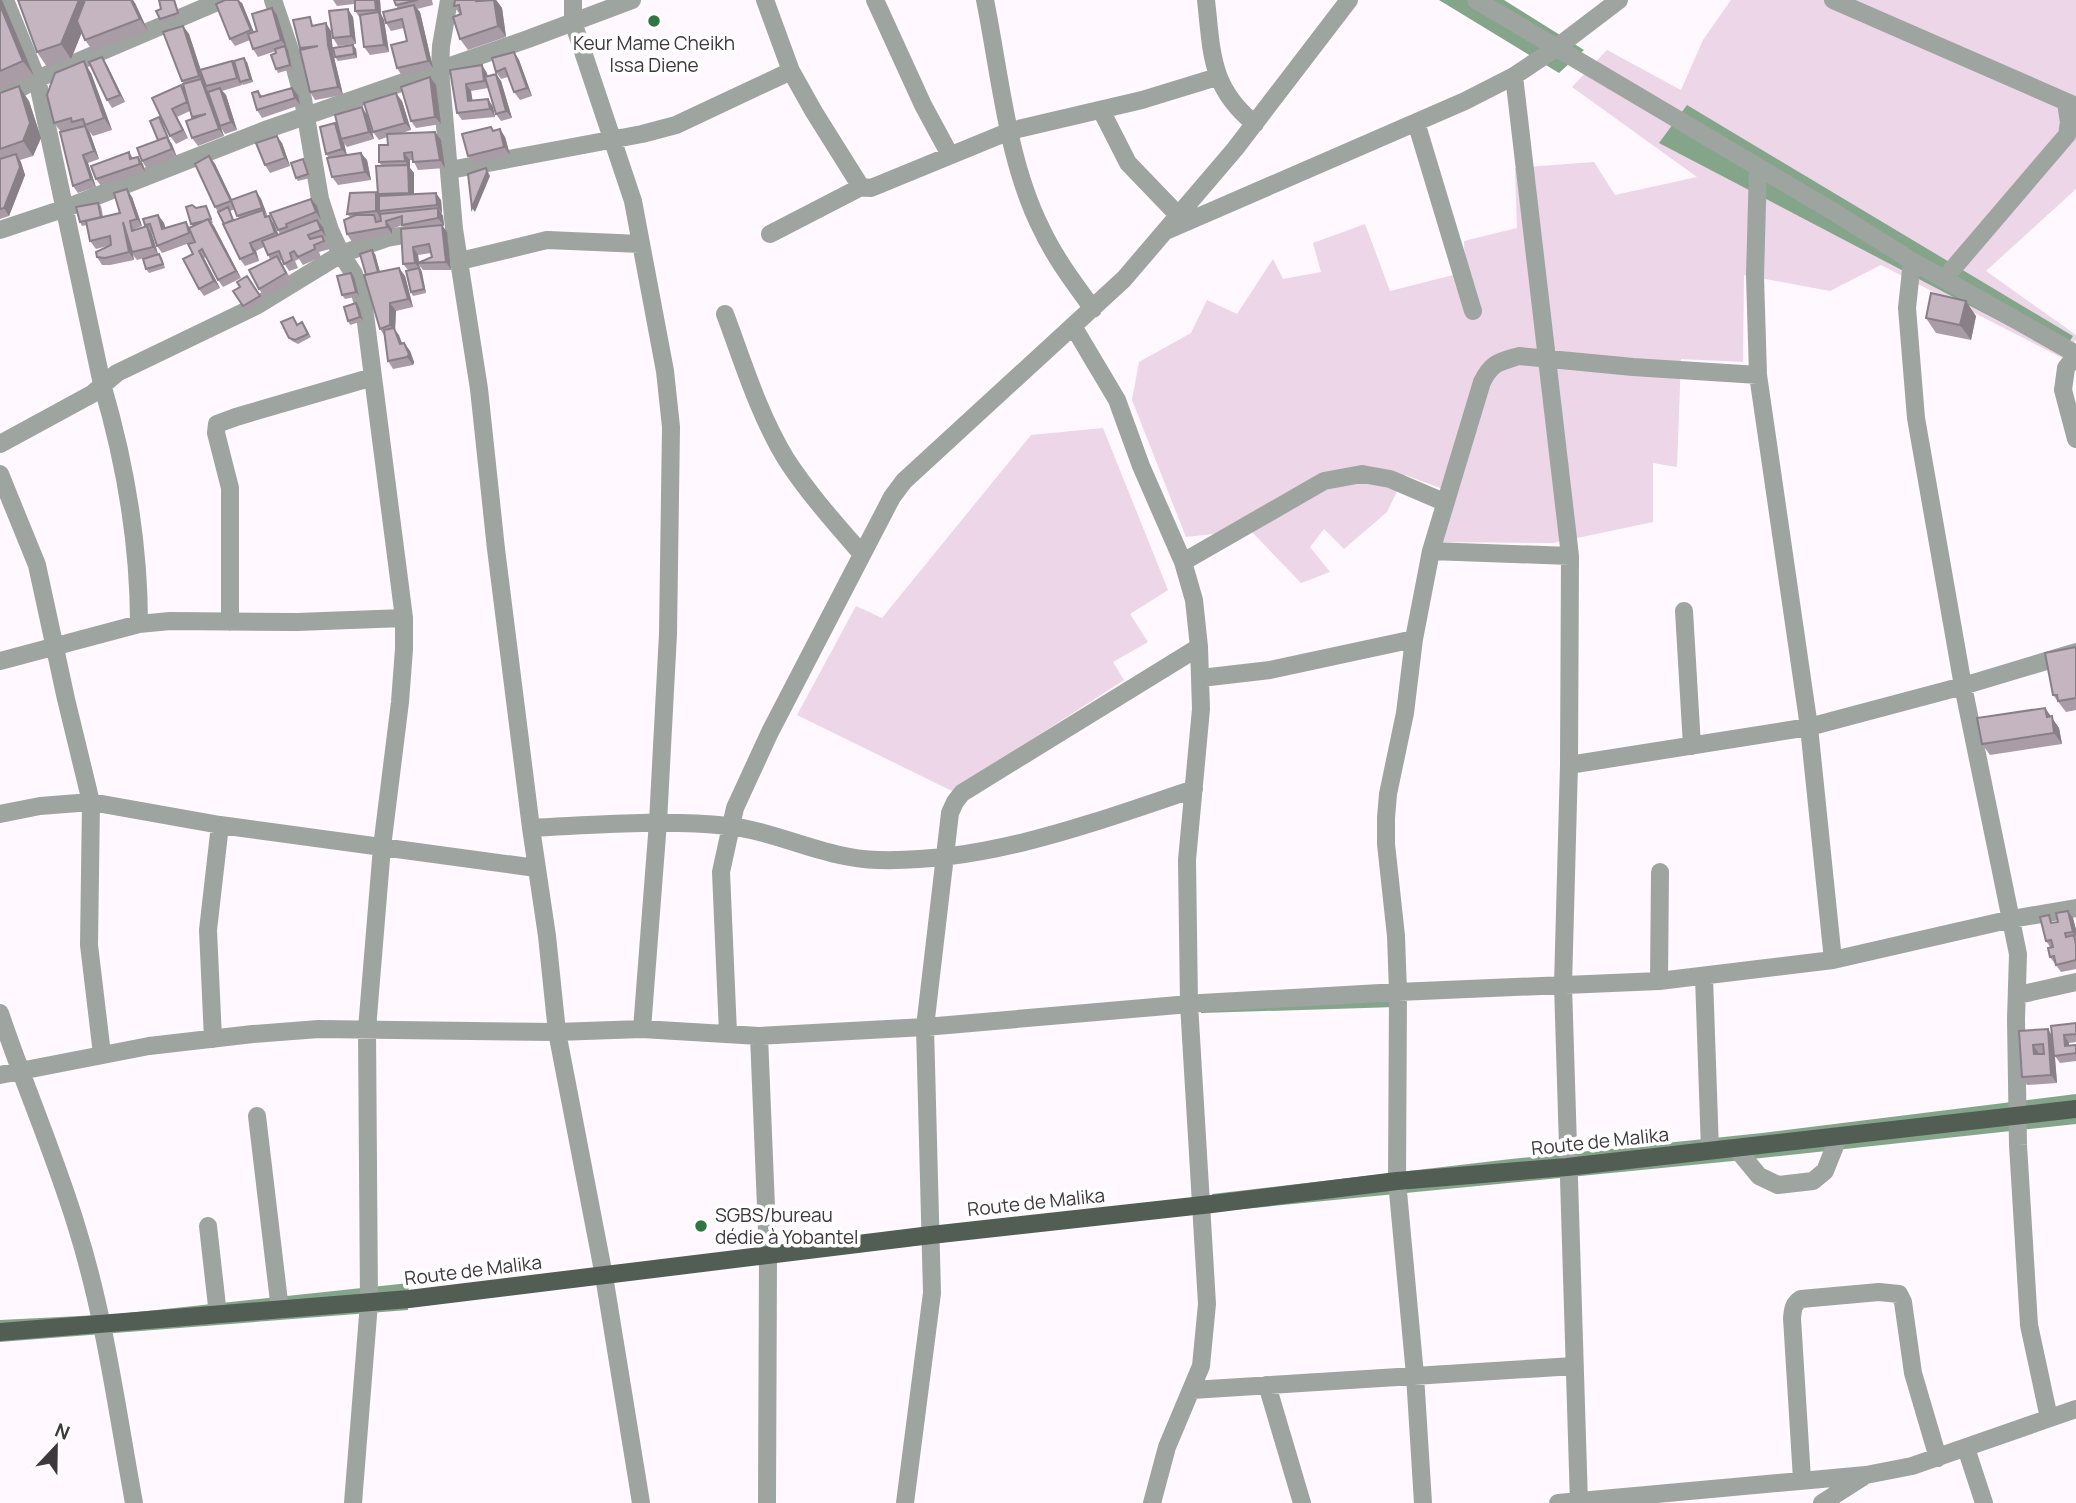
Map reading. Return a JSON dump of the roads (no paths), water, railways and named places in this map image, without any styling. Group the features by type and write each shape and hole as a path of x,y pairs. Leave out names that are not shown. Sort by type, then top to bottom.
{"main road":[{"name":"Route de Malika","path":"0,1332 369,1303 1397,1181 1567,1167 2076,1109"}],"street":[{"path":"5,0 37,79 102,384 116,431 139,579 139,624"},
{"path":"0,99 37,79 222,0"},
{"path":"273,0 291,53 307,116 312,163 320,199 341,254 354,274 364,307 404,618 400,702 382,846 367,1029 369,1303 353,1503"},
{"path":"449,0 439,69 454,229 479,389 557,1031 604,1276 641,1503"},
{"path":"573,0 573,22 633,201 665,371 671,427 668,634 658,822 642,1029"},
{"path":"765,0 791,71 860,187"},
{"path":"875,0 923,105 950,155"},
{"path":"985,0 1010,131 1031,204 1055,256 1093,309"},
{"path":"1206,0 1217,77 1230,98 1255,124"},
{"path":"728,1033 721,872 730,827 770,732 892,497 904,481 1124,279 1255,124 1349,0"},
{"path":"1476,0 1912,261 2076,354 2066,368 2063,390 2076,439"},
{"path":"1165,231 1465,101 1514,76 1619,0"},
{"path":"1833,0 2071,104 2067,135 1944,279"},
{"path":"0,230 628,1"},
{"path":"450,170 676,125 791,71"},
{"path":"1514,76 1570,556 1569,765 1563,985 1579,1502"},
{"path":"770,234 860,187 870,188 1010,131 1101,110 1217,77"},
{"path":"1101,110 1128,163 1178,215"},
{"path":"1416,122 1473,311"},
{"path":"1758,167 1755,276 1758,375 1809,727 1833,960"},
{"path":"0,444 92,394 117,373 256,306 341,254 396,236 454,229"},
{"path":"460,261 547,240 641,244"},
{"path":"1912,261 1907,308 1916,418 1963,686 2018,954 2017,1116 2029,1325 2049,1418"},
{"path":"724,314 769,426 786,458 812,496 861,553"},
{"path":"1073,326 1117,400 1141,466 1183,562 1194,600 1199,647 1201,709 1187,860 1189,1004 1207,1304 1204,1350 1192,1390 1167,1447 1152,1503"},
{"path":"1423,1503 1415,1375 1397,1181 1398,992 1386,818 1388,794 1405,713 1414,639 1431,551 1444,502 1482,382 1490,367 1519,356 1758,375"},
{"path":"230,622 230,488 216,433 217,424 373,377"},
{"path":"0,474 37,565 91,802 89,946 102,1054"},
{"path":"1183,562 1324,481 1362,474 1380,477 1444,502"},
{"path":"1431,551 1570,556"},
{"path":"1684,611 1692,746"},
{"path":"0,661 139,624 170,621 297,622 404,618"},
{"path":"1201,678 1270,670 1414,639"},
{"path":"905,1503 932,1293 925,1027 950,813 962,793 1199,647"},
{"path":"1569,765 1809,727 1963,686 2076,652"},
{"path":"531,828 658,822 730,827 849,859 944,858 1077,828 1194,789"},
{"path":"0,814 40,806 91,802 220,825 537,868"},
{"path":"213,1039 208,930 220,825"},
{"path":"1658,981 1660,872"},
{"path":"0,1075 102,1054 213,1039 319,1029 642,1029 759,1036 925,1027 1189,1004 1658,981 1833,960 2012,919 2076,908"},
{"path":"1704,977 1710,1150"},
{"path":"2018,995 2076,982"},
{"path":"0,1013 78,1228 102,1324 134,1503"},
{"path":"759,1036 768,1256 767,1503"},
{"path":"257,1116 280,1310"},
{"path":"1735,1147 1759,1177 1778,1185 1813,1181 1825,1171 1839,1136"},
{"path":"208,1226 218,1315"},
{"path":"1802,1479 1792,1318 1793,1308 1801,1299 1899,1294 1903,1302 1913,1373 1938,1458"},
{"path":"1192,1390 1574,1366"},
{"path":"1267,1385 1302,1503"},
{"path":"1558,1503 1866,1475 1938,1458 2076,1409"},
{"path":"1966,1448 1984,1503"},
{"path":"1822,1503 1866,1475"}],"place":[{"name":"Keur Mame Cheikh Issa Diene","path":"654,21"},
{"name":"SGBS/bureau dédie à Yobantel","path":"701,1226"}]}
